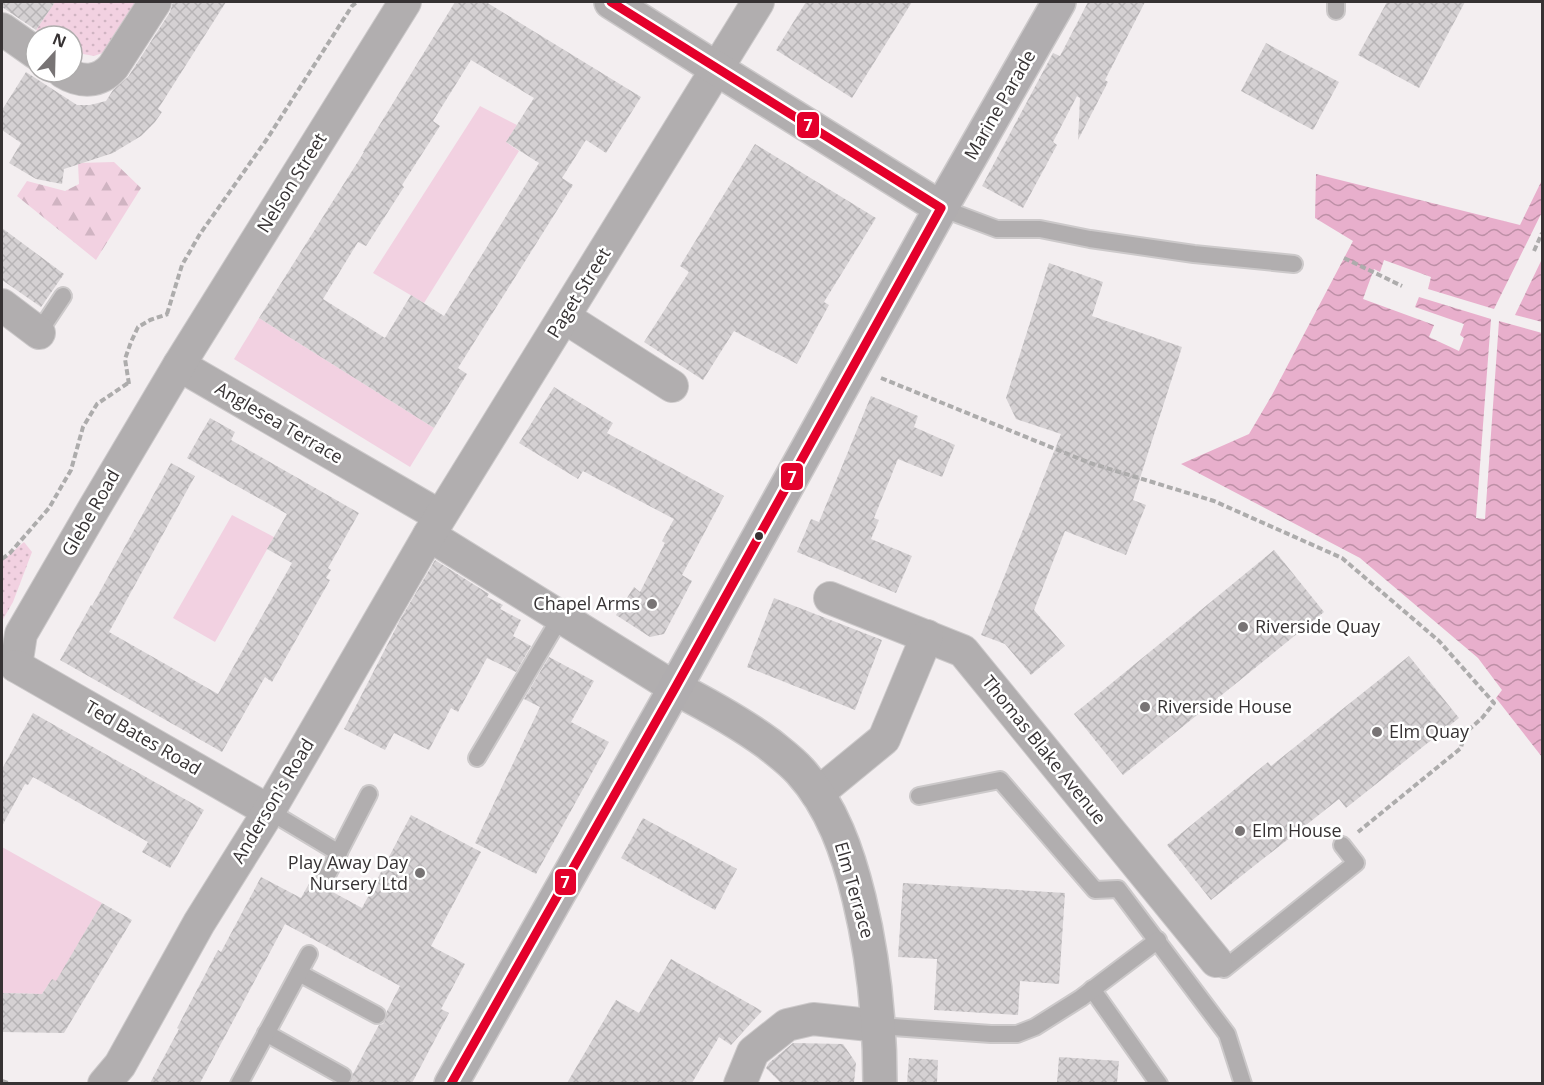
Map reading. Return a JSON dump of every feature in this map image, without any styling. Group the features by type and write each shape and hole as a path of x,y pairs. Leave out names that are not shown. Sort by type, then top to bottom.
{"main road":[{"name":"Marine Parade","path":"451,1083 675,688 941,208 1059,2"}],"street":[{"path":"84,80 92,80 104,75 113,67 155,2"},
{"name":"Nelson Street","path":"179,365 405,2"},
{"path":"611,2 941,208"},
{"name":"Paget Street","path":"434,526 758,2"},
{"path":"2,29 24,45"},
{"path":"2,305 35,339"},
{"path":"564,317 672,386"},
{"name":"Anglesea Terrace","path":"179,365 434,526 560,618 675,688"},
{"name":"Glebe Road","path":"9,672 21,634 179,365"},
{"name":"Anderson's Road","path":"104,1083 120,1065 199,923 269,811 434,526"},
{"name":"Thomas Blake Avenue","path":"830,598 963,651 1216,961"},
{"path":"817,794 884,739 927,636"},
{"name":"Ted Bates Road","path":"9,672 269,811"},
{"name":"Elm Terrace","path":"675,688 742,724 782,754 800,770 827,810 852,872 870,950 879,1026 880,1083"},
{"path":"740,1083 753,1052 787,1025 813,1019 879,1026"}],"lane":[{"path":"941,208 997,229 1040,229 1090,239 1194,254 1294,264"},
{"path":"35,339 63,296"},
{"path":"477,758 560,618"},
{"path":"919,796 1000,780 1095,890 1118,889 1227,1034 1243,1083"},
{"path":"324,881 369,794"},
{"path":"269,811 339,853"},
{"path":"1216,961 1224,969 1356,863 1342,845"},
{"path":"879,1026 1017,1034 1035,1027 1081,998 1158,940"},
{"path":"239,1083 309,954"},
{"path":"298,973 377,1016"},
{"path":"1092,989 1159,1083"},
{"path":"266,1033 343,1076"}],"path":[{"path":"167,314 182,265 200,234 267,139 352,6 357,2"},
{"path":"1534,251 1542,233"},
{"path":"1344,258 1402,286"},
{"path":"153,410 140,402 128,383 126,359 138,327 167,314 189,316 204,325"},
{"path":"853,367 1090,463 1214,501 1342,558 1439,641 1494,704 1464,734"},
{"path":"2,559 10,553 49,508 71,470 83,427 97,404 128,383"},
{"path":"2,1081 11,1083"}],"green space":[{"path":"55,2 143,2 111,50 94,56 84,54 84,24 40,24"},
{"path":"480,106 517,125 506,142 519,151 424,303 373,273"},
{"path":"114,162 141,188 96,260 17,196 27,181 65,191 79,184 78,163"},
{"path":"259,318 434,428 410,467 234,359"},
{"path":"232,515 274,537 215,642 173,618"},
{"path":"24,542 32,552 13,602 2,621 2,561"},
{"path":"2,847 102,903 56,982 52,979 42,994 2,993"}],"water":[{"path":"1316,174 1520,225 1542,180 1542,757 1496,698 1502,690 1478,658 1360,558 1181,464 1249,434 1353,241 1315,218"}],"pier":[{"path":"1542,212 1542,259 1515,315 1542,322 1542,333 1499,321 1485,519 1476,518 1491,319 1419,297 1415,307 1464,324 1460,335 1464,338 1459,351 1429,337 1434,325 1363,299 1374,269 1380,272 1384,260 1431,277 1428,289 1494,309"}],"building":[{"path":"2,2 55,2 40,24 27,24 2,7"},
{"path":"173,2 226,2 158,109 162,112 141,136 113,153 64,169 62,184 36,179 9,163 21,143 2,130 2,110 24,75 24,84 45,84 77,105 106,101 113,90 128,77 170,12"},
{"path":"455,2 486,2 641,97 606,153 586,140 562,178 573,185 458,368 467,374 434,428 259,318","holes":["471,60 534,98 506,142 539,163 444,316 411,295 385,338 323,299 358,242 366,246 404,187 402,185 440,126 433,121"]},
{"path":"806,2 912,2 852,98 776,50"},
{"path":"1088,2 1145,2 1105,80 1108,82 1078,140 1080,98 1077,96 1053,142 1057,145 1023,208 982,186 1053,53 1060,56"},
{"path":"1387,2 1465,2 1419,88 1358,55"},
{"path":"1266,43 1339,82 1313,130 1241,91"},
{"path":"755,144 876,218 824,302 829,305 797,364 734,331 703,380 644,342 689,272 680,266"},
{"path":"2,228 64,274 41,307 2,280"},
{"path":"1049,263 1103,282 1092,316 1182,347 1133,500 1146,505 1126,555 1065,531 1034,610 1065,646 1031,675 1005,644 981,635 1061,434 1016,419 1006,398"},
{"path":"554,387 613,423 607,433 724,496 682,575 692,581 664,634 650,637 616,615 634,587 640,592 665,543 662,541 674,519 583,471 578,479 519,443"},
{"path":"871,396 918,416 914,427 955,445 942,477 898,459 874,518 879,520 871,539 912,556 896,593 797,552 811,519 819,522"},
{"path":"210,418 235,432 231,440 359,513 328,568 331,570 326,578 330,580 272,682 265,677 222,752 60,660 171,463 195,476 109,632 218,694 292,563 267,549 287,514 187,458"},
{"path":"1274,550 1324,612 1123,775 1074,714"},
{"path":"435,560 489,594 487,597 503,605 500,609 521,620 513,636 531,646 516,672 487,658 458,712 451,708 429,750 394,733 385,750 344,729 400,620"},
{"path":"774,598 882,640 855,710 747,667"},
{"path":"1409,656 1459,718 1346,808 1339,799 1211,900 1167,845 1268,762 1271,766"},
{"path":"549,657 594,681 571,722 609,742 536,874 475,843 540,707 524,699"},
{"path":"33,713 204,810 170,868 142,852 148,842 33,777 28,785 25,784 2,826 2,769"},
{"path":"411,815 481,852 431,946 465,964 441,1009 449,1013 412,1083 350,1083 379,1025 383,1024 386,1019 387,1011 400,986 285,924 200,1083 150,1083 218,950 221,952 261,877 301,898 311,880 319,890 329,890 362,908"},
{"path":"643,818 737,869 715,910 621,858"},
{"path":"903,883 1065,893 1059,984 1020,981 1018,1015 934,1010 937,959 898,957"},
{"path":"102,903 132,920 64,1033 2,1032 2,993 42,994 52,979 56,981"},
{"path":"671,959 762,1011 731,1045 719,1037 692,1083 567,1083 616,1000 639,1013"},
{"path":"793,1043 843,1044 856,1063 854,1083 781,1083 766,1068"},
{"path":"1059,1057 1119,1061 1117,1083 1057,1083"},
{"path":"909,1058 938,1060 937,1083 907,1083"}],"transit line":[{"name":"7","path":"451,1084 675,688 941,208 611,2"}],"place":[{"name":"Chapel Arms","path":"652,604"},
{"name":"Riverside Quay","path":"1243,627"},
{"name":"Riverside House","path":"1145,707"},
{"name":"Elm Quay","path":"1377,732"},
{"name":"Elm House","path":"1240,831"},
{"name":"Play Away Day Nursery Ltd","path":"420,873"}]}
